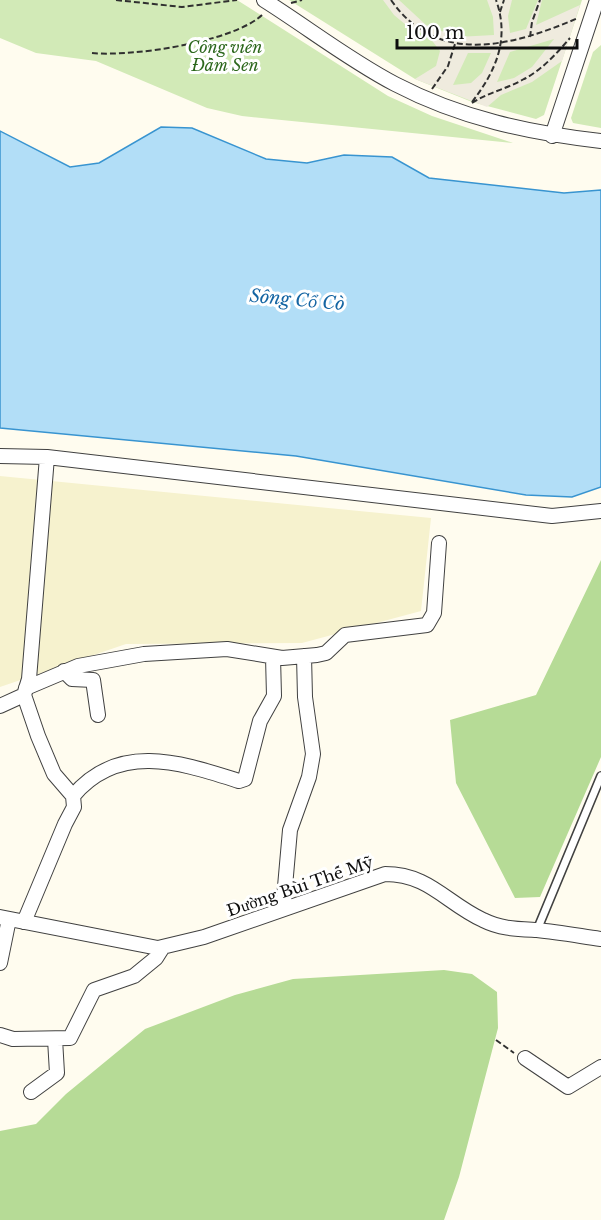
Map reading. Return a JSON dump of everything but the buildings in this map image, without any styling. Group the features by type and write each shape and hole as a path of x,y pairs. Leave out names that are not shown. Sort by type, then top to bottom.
{"street":[{"path":"552,136 586,27 597,0"},
{"path":"264,6 408,90 486,121 552,136 601,141"},
{"path":"0,456 47,457 552,516 601,511"},
{"path":"24,922 64,824 74,807 73,796 54,774 25,692 47,457"},
{"path":"0,706 64,671 105,660 201,649 242,650 273,657 304,656 326,653 345,635 430,623 435,606 439,543"},
{"path":"286,907 284,898 290,830 309,777 313,754 305,697 304,656"},
{"path":"73,796 106,771 147,759 176,762 239,781 245,779 260,721 274,696 273,657"},
{"path":"64,671 72,679 93,680 99,715"},
{"name":"Đường Bùi Thế Mỹ","path":"4,918 163,947 204,937 385,874 406,874 422,881 483,920 511,930 537,930 601,939"},
{"path":"0,963 4,918"},
{"path":"0,1035 8,1039 66,1039 73,1035 90,996 97,987 122,982 134,976 156,958 163,947"},
{"path":"31,1092 57,1073 59,1068 55,1039"},
{"path":"525,1058 568,1087 601,1067"}],"lane":[{"path":"537,930 601,776"}],"path":[{"path":"116,0 182,7 237,0"},
{"path":"288,3 300,0"},
{"path":"391,0 416,25 442,40 455,44 471,46 502,42 586,27"},
{"path":"496,0 500,12 502,42 493,71 470,105 490,92 514,84 536,72 586,27"},
{"path":"500,12 504,0"},
{"path":"530,37 532,22 540,0"},
{"path":"92,53 175,47 221,35 258,18 264,6"},
{"path":"431,90 448,66 455,44"},
{"path":"496,1040 511,1051"}],"shaded area":[{"path":"383,0 399,0 426,25 457,37 494,35 493,17 487,0 512,0 508,16 510,33 526,29 538,0 542,0 536,25 580,5 562,61 532,82 501,95 487,107 415,79 436,66 440,51 430,38 406,25 394,15","holes":["554,39 532,67 514,78 497,82 510,52","468,53 491,53 482,73 471,83 453,85"]},
{"path":"0,476 431,518 421,611 302,643 126,644 0,687"}],"green space":[{"name":"Công viên Đầm Sen","path":"0,0 237,0 388,96 432,116 513,143 242,116 207,108 96,61 36,53 0,38"},
{"path":"289,0 582,0 544,115 536,119 472,102 415,79"},
{"path":"601,45 601,128 573,123 571,118 593,52"},
{"path":"601,560 601,757 540,897 515,898 456,783 450,720 536,695"},
{"path":"444,970 472,974 497,992 498,1028 459,1177 444,1220 0,1220 0,1131 36,1124 66,1094 145,1029 235,995 293,979"}],"water":[{"name":"Sông Cổ Cò","path":"161,127 192,128 266,159 307,163 344,155 392,157 429,178 564,193 601,190 601,487 572,497 526,495 296,456 0,428 0,131 70,167 99,163"}]}
